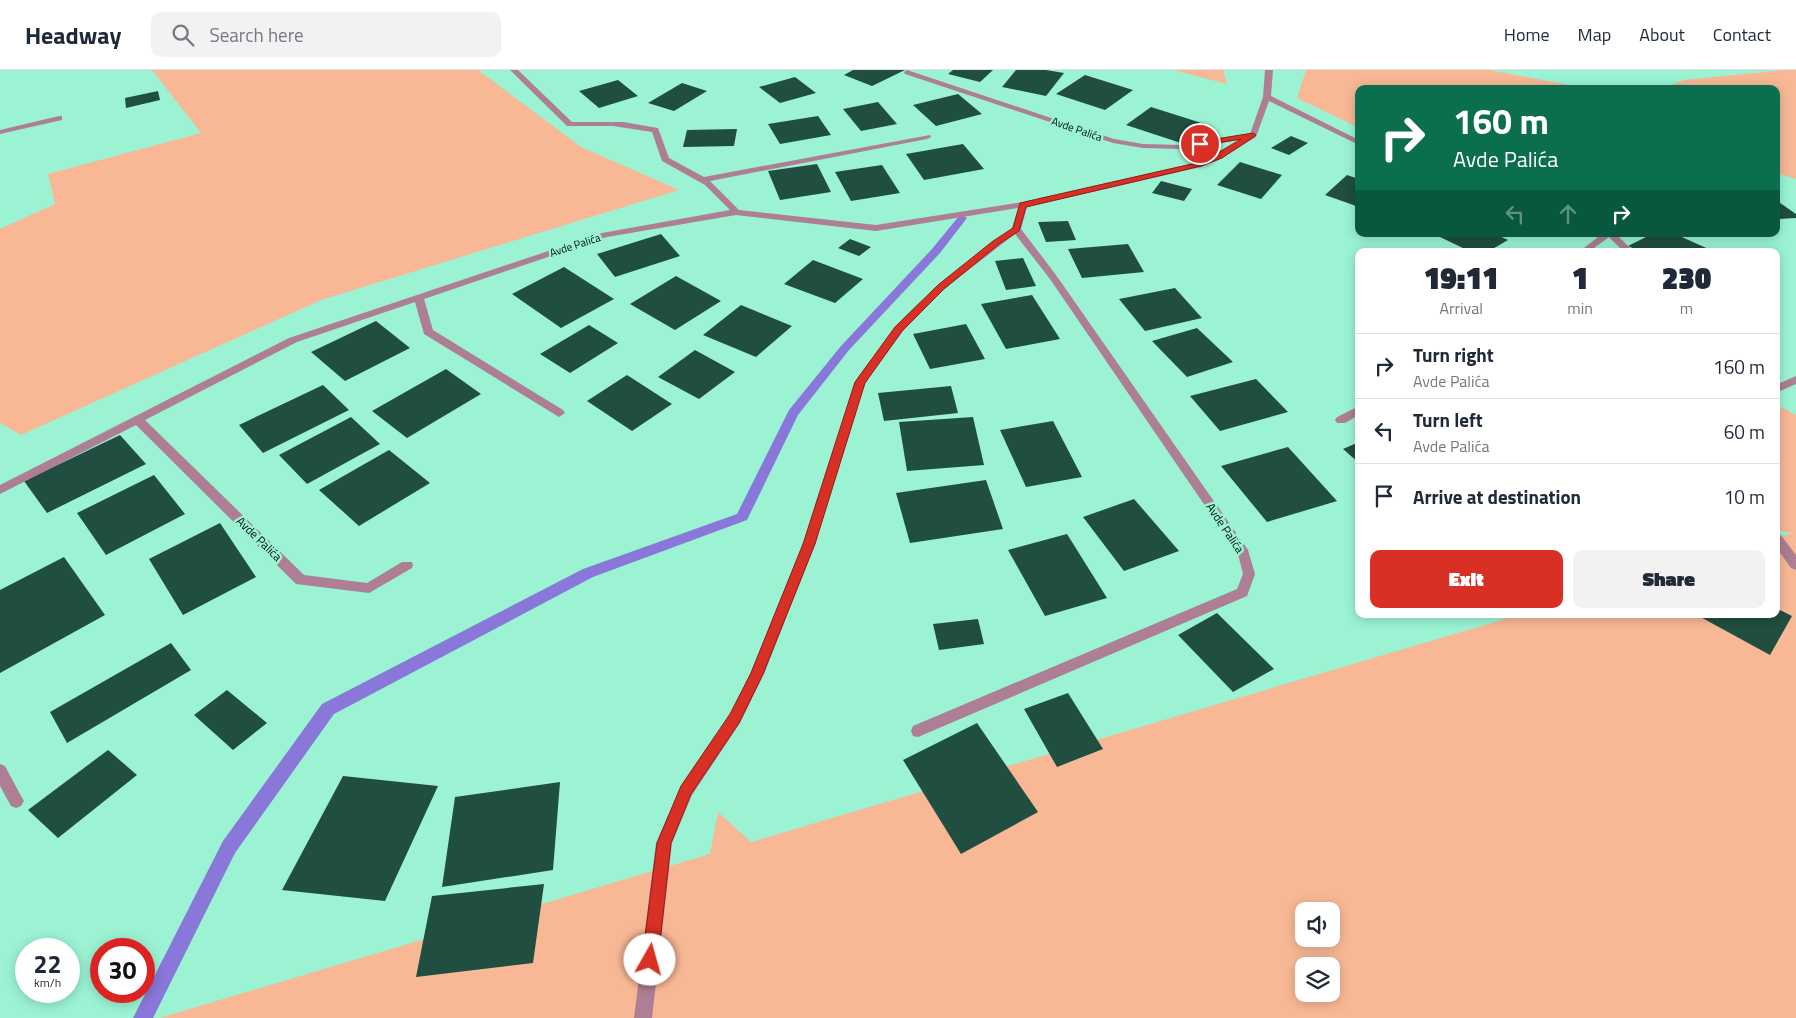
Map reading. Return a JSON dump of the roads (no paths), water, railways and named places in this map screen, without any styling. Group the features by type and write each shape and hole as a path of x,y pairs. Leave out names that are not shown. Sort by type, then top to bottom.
{"street":[{"path":"514,70 570,124 605,122 632,124 655,130 666,159 708,183 736,212"},
{"path":"1253,135 1267,97 1269,70"},
{"name":"Avde Palića","path":"908,72 1121,142 1144,146 1182,146 1253,135"},
{"path":"1267,97 1355,141"},
{"path":"0,132 59,118"},
{"name":"Avde Palića","path":"0,490 293,340 605,235 736,212 876,228 1023,205 1198,165 1219,156 1253,135"},
{"path":"702,180 927,137"},
{"path":"643,1018 664,843 686,791 735,718 757,674 809,544 860,382 899,329 941,287 1016,229 1023,205"},
{"name":"Avde Palića","path":"918,731 1242,592 1249,574 1244,553 1053,277 1016,229"},
{"path":"1588,248 1603,237"},
{"path":"1615,237 1625,248"},
{"path":"418,297 428,332 559,412"},
{"path":"1780,388 1796,379"},
{"path":"1341,420 1355,412"},
{"name":"Avde Palića","path":"137,420 300,580 369,588 407,565"},
{"path":"1780,543 1796,565"},
{"path":"0,771 16,801"}],"waterway":[{"path":"143,1018 229,847 328,709 588,573 742,517 793,413 845,348 936,251 962,218"}]}
